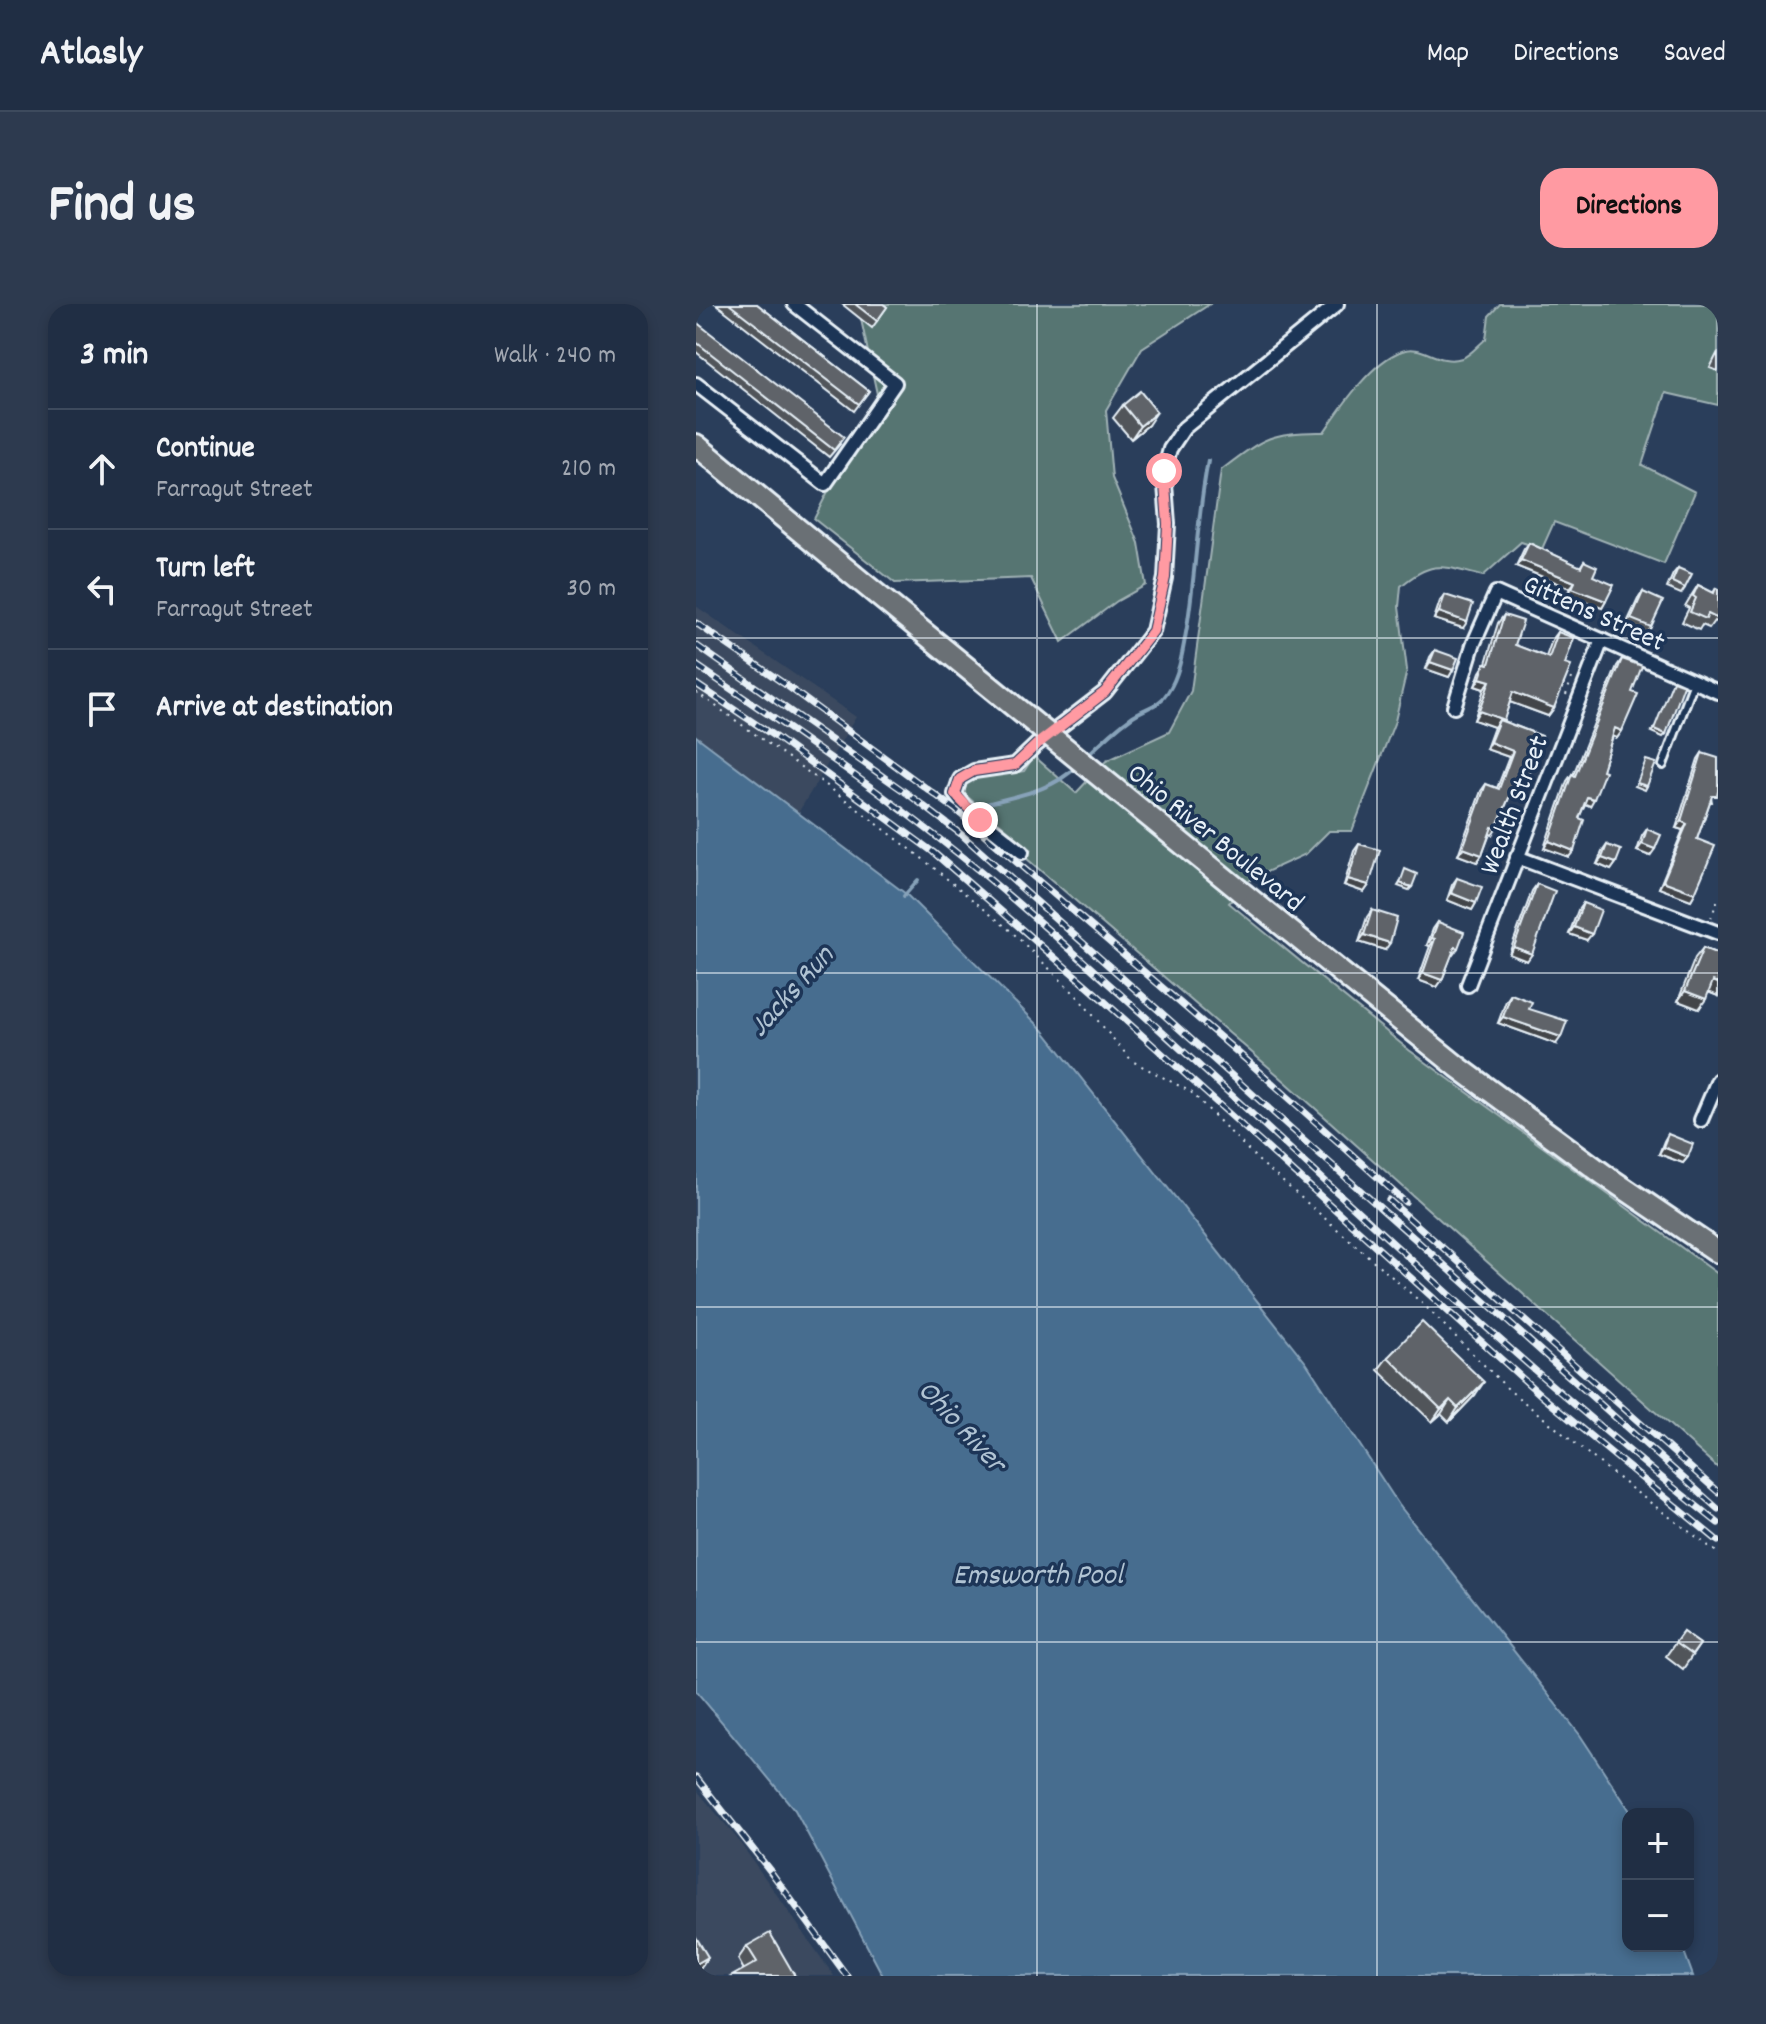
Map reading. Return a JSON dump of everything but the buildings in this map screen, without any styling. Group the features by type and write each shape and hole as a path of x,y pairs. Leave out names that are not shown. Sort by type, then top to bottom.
{"highway":[{"name":"Ohio River Boulevard","path":"696,445 1458,1067 1603,1174 1718,1252"}],"street":[{"path":"696,384 825,484 895,383 794,304"},
{"path":"1022,852 964,806 955,794 960,779 974,771 1015,765 1105,692 1153,631 1165,578 1168,524 1164,471 1170,449 1184,428 1337,304"},
{"name":"Gittens Street","path":"1454,707 1473,645 1496,593 1718,692"},
{"name":"Wealth Street","path":"1468,985 1602,640"},
{"path":"1517,857 1718,933"},
{"path":"1701,1120 1718,1080"}],"lane":[{"path":"1663,765 1695,681"}],"path":[{"path":"696,692 849,802 1012,932 1076,995 1132,1061 1191,1092 1259,1161 1423,1304 1509,1390 1628,1486 1718,1553"},
{"path":"1718,899 1710,919 1718,921"}],"shaded area":[{"path":"696,606 856,717 798,813 696,736"},
{"path":"696,1789 736,1837 834,1976 696,1976"}],"green space":[{"path":"862,304 1210,304 1142,348 1106,410 1112,478 1139,543 1146,585 1117,601 1062,642 1031,578 895,583 814,519 877,394 859,310"},
{"path":"1500,304 1718,304 1718,405 1666,393 1642,465 1695,492 1664,564 1554,522 1542,549 1521,542 1483,576 1440,567 1412,577 1401,586 1399,607 1407,670 1395,721 1352,831 1329,831 1306,854 1251,879 1229,903 1409,1050 1718,1274 1718,1468 1279,1076 1026,858 1031,849 964,794 966,784 977,778 1024,771 1034,756 1076,793 1106,761 1169,732 1191,691 1221,470 1268,439 1291,433 1324,432 1368,375 1402,351 1417,350 1453,360 1465,357 1486,339 1489,316"}],"water":[{"name":"Emsworth Pool","path":"696,736 906,894 1043,1030 1307,1364 1399,1505 1580,1735 1628,1808 1622,1808 1622,1952 1684,1952 1693,1976 883,1976 795,1810 696,1691"}],"waterway":[{"name":"Jacks Run","path":"1086,757 1127,721 1161,701 1175,677 1187,627 1208,461"},
{"name":"Jacks Run","path":"981,805 1044,787 1077,766"},
{"name":"Jacks Run","path":"904,896 918,880"}],"railway":[{"path":"696,623 956,810 1250,1063 1405,1202"},
{"path":"696,645 962,835 1718,1509"},
{"path":"696,665 818,749 976,868 1538,1373 1718,1523"},
{"path":"696,684 774,736 933,852 1093,991 1543,1397 1718,1541"},
{"path":"1389,1200 1718,1492"},
{"path":"696,1777 847,1976"}],"route":[{"path":"980,820 955,794 960,779 974,771 1015,765 1105,692 1153,631 1165,578 1168,524 1164,471"}],"water label":[{"name":"Ohio River","path":"963,1425"}]}
